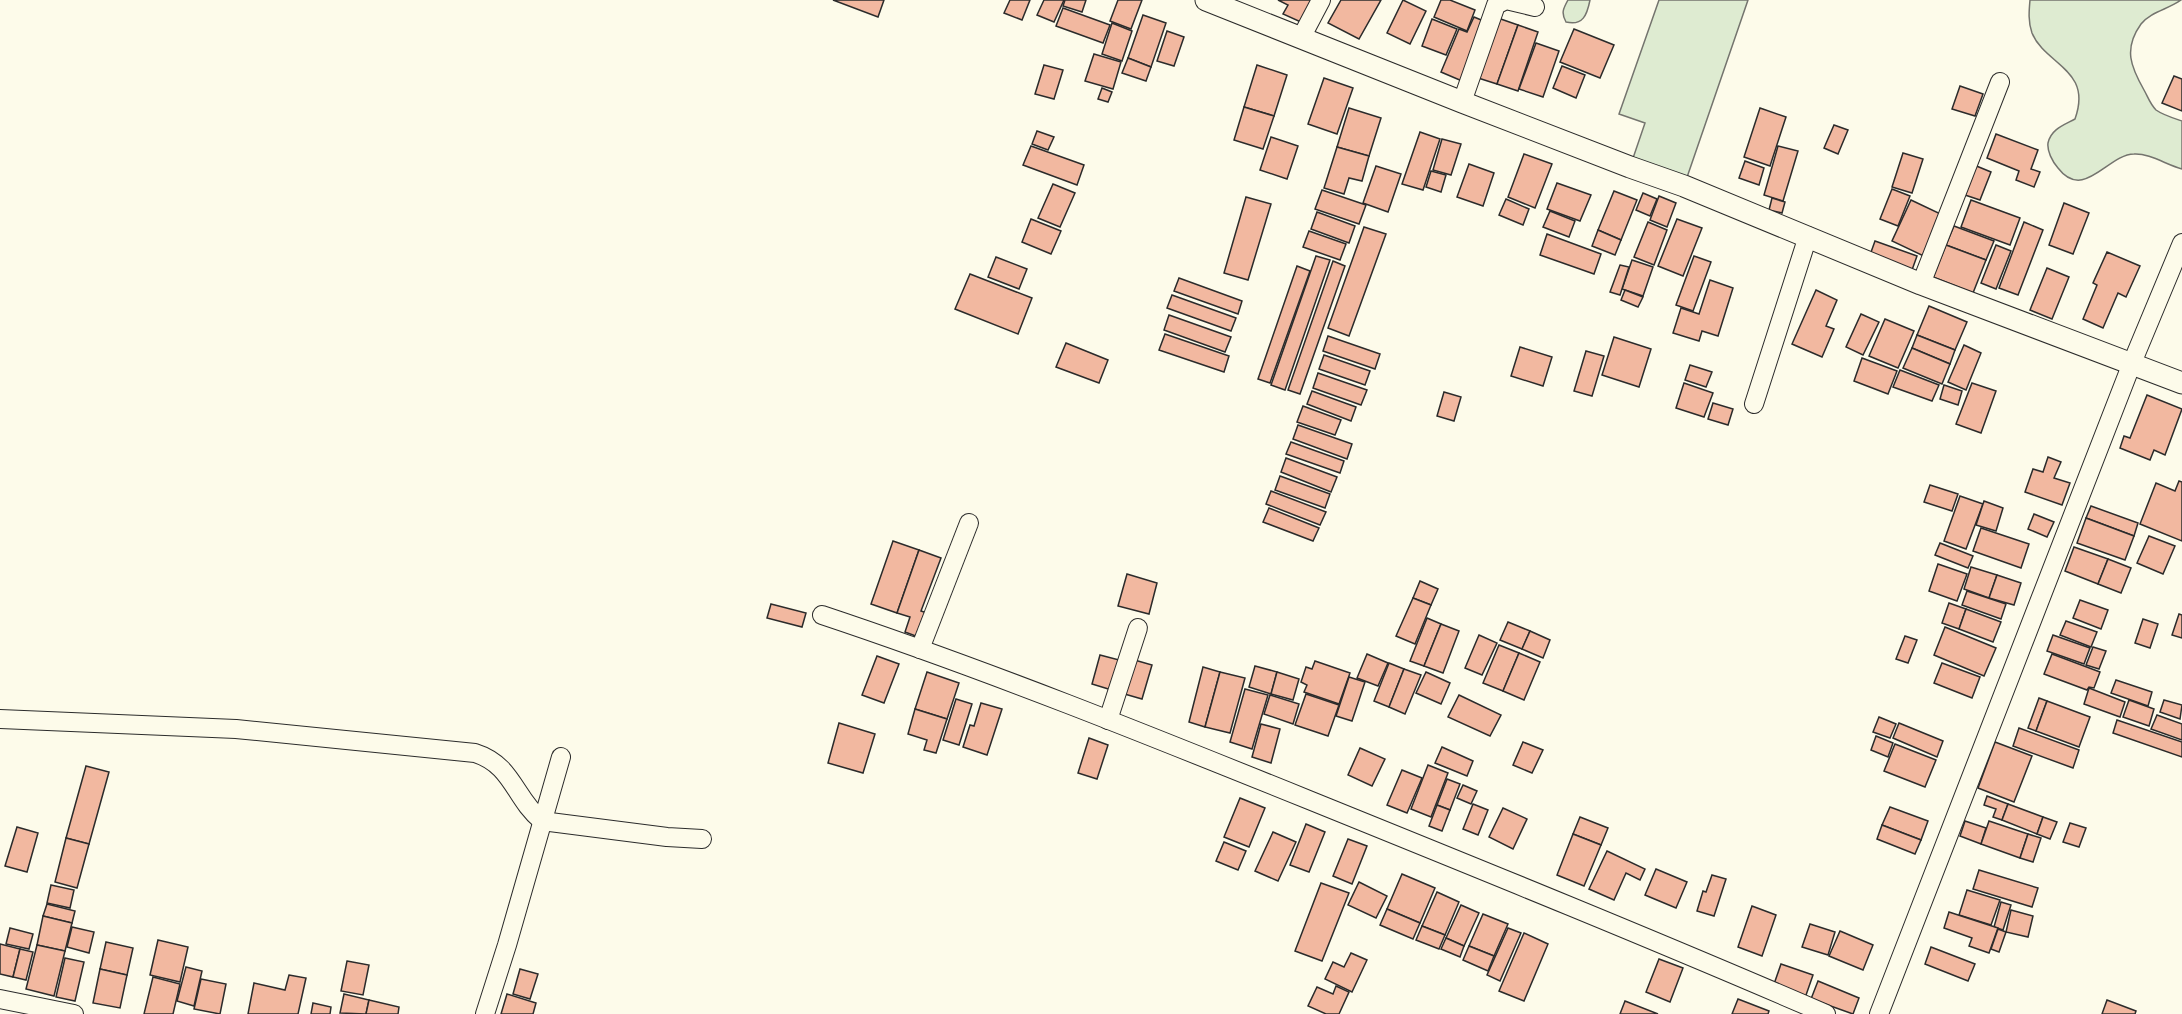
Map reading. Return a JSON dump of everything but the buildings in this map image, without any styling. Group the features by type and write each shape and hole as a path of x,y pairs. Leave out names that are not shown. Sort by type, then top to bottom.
{"street":[{"path":"1206,0 1462,102 1684,186 1921,284 2182,383"},
{"path":"1301,38 1321,0"},
{"path":"1462,102 1497,5 1506,0 1535,7"},
{"path":"1921,284 2000,82"},
{"path":"1754,404 1808,236"},
{"path":"1879,1014 2132,363 2182,243"},
{"path":"920,649 969,523"},
{"path":"822,615 920,649 1108,720 1454,858 1826,1014"},
{"path":"1108,720 1138,628"},
{"path":"0,719 236,729 474,753 496,762 529,808 542,821 667,837 702,839"},
{"path":"484,1014 507,945 561,757"},
{"path":"0,999 74,1014"}],"green space":[{"path":"1568,0 1590,0 1586,15 1580,21 1566,22 1563,11"},
{"path":"1659,0 1748,0 1684,186 1630,167 1645,123 1619,114"},
{"path":"2030,0 2181,0 2154,14 2141,24 2132,42 2131,58 2136,74 2156,110 2182,121 2182,169 2140,154 2124,156 2087,179 2077,180 2068,177 2058,168 2050,156 2048,143 2055,131 2075,119 2079,102 2078,89 2073,78 2038,44 2032,33 2029,21"}]}
